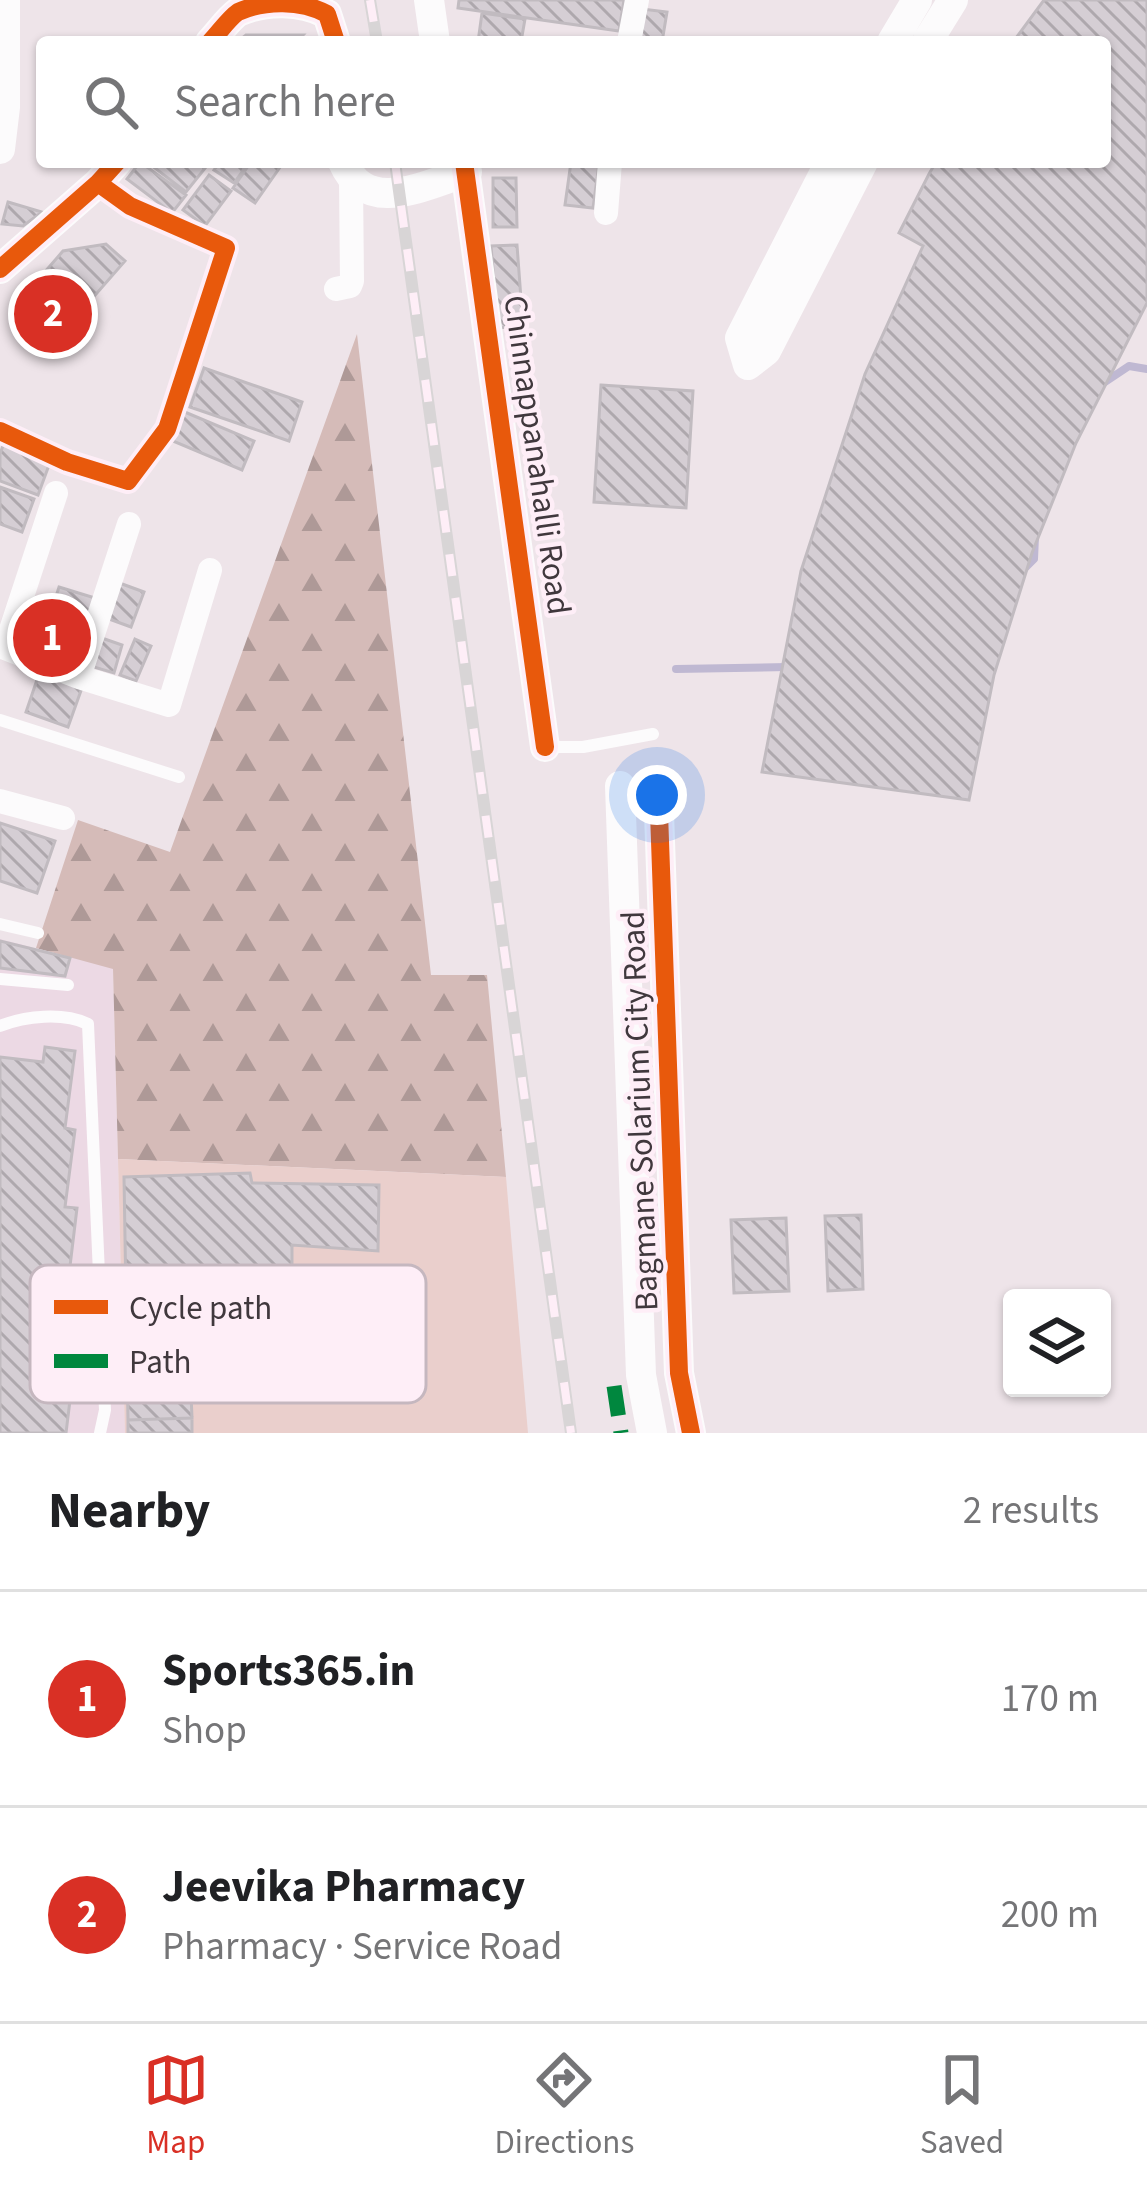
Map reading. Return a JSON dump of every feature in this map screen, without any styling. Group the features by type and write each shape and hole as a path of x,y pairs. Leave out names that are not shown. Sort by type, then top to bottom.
{"street":[{"path":"0,149 5,106 4,0"},
{"path":"216,36 240,10 279,0 304,1 326,14 334,36"},
{"path":"429,0 434,36"},
{"path":"630,36 637,0"},
{"path":"896,36 917,0"},
{"path":"931,36 953,0"},
{"path":"347,172 370,192 400,193 463,168"},
{"name":"Chinnappanahalli Road","path":"466,168 545,747"},
{"path":"606,213 610,168"},
{"path":"827,168 740,338 748,365 766,351 860,168"},
{"path":"335,289 350,286 352,280 347,172"},
{"path":"0,269 108,173 130,206 226,248 167,429 128,481 67,462 0,431"},
{"path":"56,493 2,647 170,705 210,570"},
{"path":"79,677 129,524"},
{"name":"Bagmane Solarium City Road","path":"658,784 679,1373 692,1433"},
{"name":"Bagmane Solarium City Road","path":"620,786 641,1375 652,1433"},
{"path":"0,801 63,818"}],"lane":[{"path":"0,720 179,777"},
{"path":"545,747 583,747 653,734"},
{"path":"0,924 38,933"},
{"path":"0,979 68,985"},
{"path":"0,1026 42,1017 88,1024 99,1265"},
{"path":"100,1433 105,1403"}],"shaded area":[{"path":"0,939 113,968 121,1265 30,1265 30,1403 124,1403 125,1433 0,1433"},
{"path":"118,1159 506,1177 528,1433 125,1433 124,1403 426,1403 426,1265 121,1265"}],"green space":[{"path":"357,334 431,975 487,975 506,1177 118,1159 113,969 36,948 78,820 170,852"}],"building":[{"path":"459,0 624,0 619,31 458,8"},
{"path":"1044,0 1147,0 1147,303 1076,443 1032,553 994,675 969,800 762,772 801,571 865,374 923,246 899,233 929,174 932,168 1111,168 1111,36 1017,36"},
{"path":"642,9 667,12 663,36 637,36"},
{"path":"482,13 525,19 522,36 479,36"},
{"path":"135,168 148,168 186,195 172,213 127,179"},
{"path":"155,168 205,168 186,192"},
{"path":"216,168 245,168 234,183"},
{"path":"247,168 280,168 255,203 233,188"},
{"path":"570,168 598,168 593,208 565,205"},
{"path":"209,175 231,191 205,226 183,210"},
{"path":"493,178 516,178 517,227 493,227"},
{"path":"8,202 42,212 23,226 2,224"},
{"path":"106,244 125,261 56,340 16,305 63,251"},
{"path":"517,245 523,326 498,328 491,246"},
{"path":"204,368 302,402 289,441 190,407"},
{"path":"601,385 693,391 686,508 594,502"},
{"path":"180,410 254,441 242,470 168,439"},
{"path":"5,440 52,457 38,495 0,481"},
{"path":"0,487 34,499 22,532 0,524"},
{"path":"114,581 144,592 131,627 101,616"},
{"path":"59,587 95,598 85,629 49,618"},
{"path":"47,623 80,632 70,666 37,656"},
{"path":"96,636 122,645 114,673 87,665"},
{"path":"135,639 151,646 136,681 120,675"},
{"path":"40,671 83,685 68,727 26,712"},
{"path":"0,823 55,841 37,893 0,881"},
{"path":"0,941 70,958 65,976 0,968"},
{"path":"45,1047 75,1051 65,1128 75,1130 65,1207 77,1208 70,1265 30,1265 30,1403 70,1403 66,1433 0,1433 0,1057 43,1062"},
{"path":"250,1173 252,1183 379,1185 378,1251 292,1245 292,1265 125,1265 124,1177"},
{"path":"861,1215 863,1289 828,1291 825,1216"},
{"path":"786,1218 789,1291 734,1293 731,1220"},
{"path":"128,1403 191,1403 192,1418 128,1420"},
{"path":"192,1418 192,1433 128,1433 128,1420"}],"waterway":[{"path":"1102,384 1129,366 1147,369"},
{"path":"1023,570 1034,559 1035,536"},
{"path":"676,669 788,667"}],"railway":[{"path":"370,0 376,36"},
{"path":"396,168 571,1433"}],"marked path":[{"path":"614,1386 621,1433"}],"cycle path":[{"path":"215,36 238,12 283,3 327,14 334,36"},
{"path":"0,269 112,168"},
{"path":"465,168 545,747"},
{"path":"0,431 67,462 128,481 167,429 226,248 130,206 98,183"},
{"path":"658,785 679,1373 691,1433"}],"place":[{"name":"Jeevika Pharmacy","path":"53,314"},
{"name":"Sports365.in","path":"52,638"}]}
